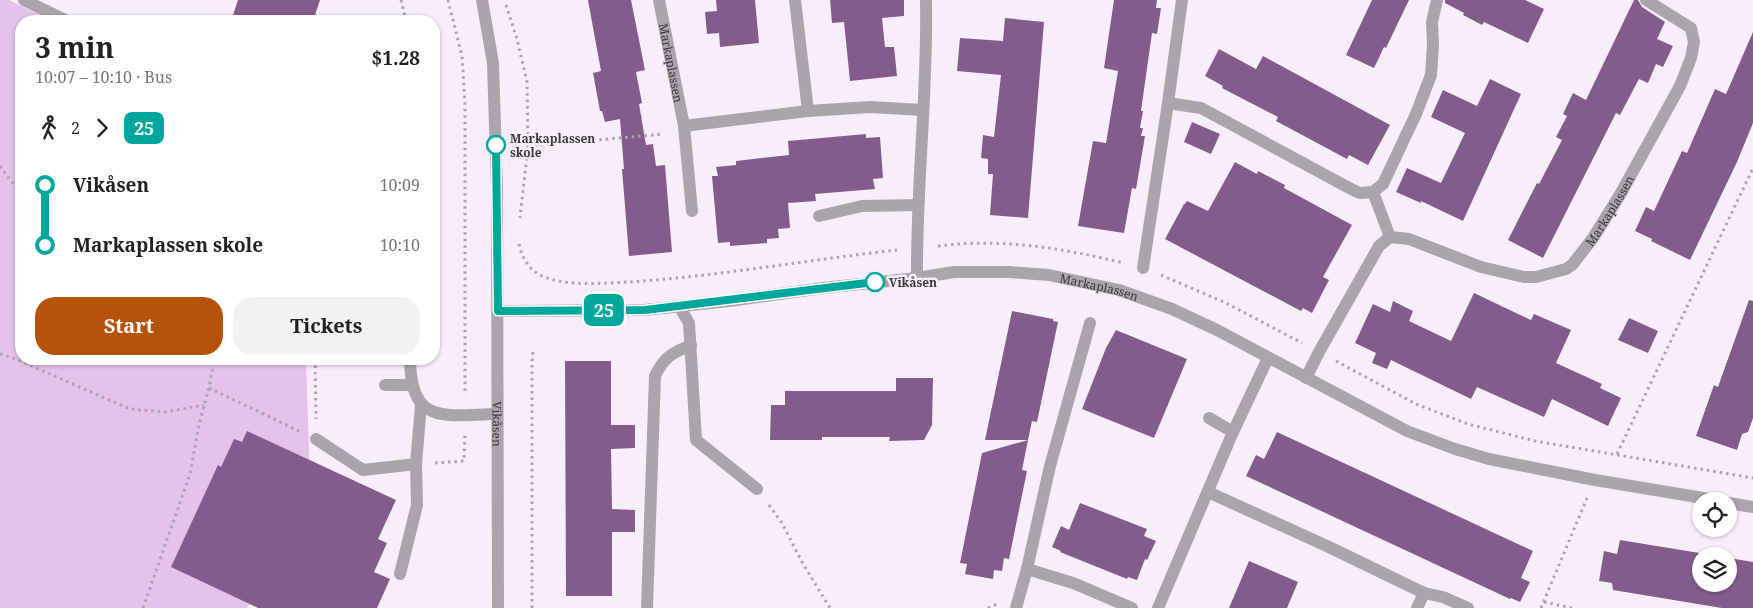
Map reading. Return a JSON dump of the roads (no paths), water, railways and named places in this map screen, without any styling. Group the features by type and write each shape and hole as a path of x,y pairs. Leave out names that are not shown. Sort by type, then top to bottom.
{"street":[{"path":"24,0 55,15"},
{"name":"Vikåsen","path":"482,0 493,63 497,189 498,608"},
{"name":"Markaplassen","path":"659,0 684,126 692,211"},
{"path":"795,0 808,111"},
{"path":"917,278 917,205 927,40 926,0"},
{"path":"1143,268 1182,0"},
{"path":"1168,103 1202,108 1353,190 1360,193 1373,192 1383,184 1416,114 1431,75 1432,22 1437,0"},
{"name":"Markaplassen","path":"1390,238 1409,239 1481,267 1524,277 1536,277 1566,269 1572,265 1593,238 1621,193 1680,86 1691,58 1694,42 1691,28 1646,0"},
{"path":"684,126 808,111 870,107 923,110"},
{"path":"1306,378 1379,246 1390,238 1373,192"},
{"path":"819,216 862,206 917,205"},
{"name":"Markaplassen","path":"498,311 645,310 954,272 1009,272 1088,282 1119,290 1172,309 1218,330 1407,431 1454,449 1489,459 1594,480 1692,496"},
{"path":"679,306 689,323 696,440 757,489"},
{"path":"1016,608 1050,466 1090,323"},
{"path":"646,608 655,376 661,363 672,353 691,345"},
{"path":"1158,608 1268,358"},
{"path":"400,574 417,505 416,464 421,405 412,385 410,365"},
{"path":"385,385 412,385"},
{"path":"421,405 433,412 497,414"},
{"path":"1209,418 1234,432"},
{"path":"316,439 363,470 416,464"},
{"path":"1208,492 1329,546 1424,593 1443,597 1468,608"},
{"path":"1737,503 1753,506"},
{"path":"1027,568 1073,583 1132,608"},
{"path":"1417,608 1424,593"}],"place":[{"name":"Markaplassen skole","path":"496,145"},
{"name":"Vikåsen","path":"875,282"}]}
